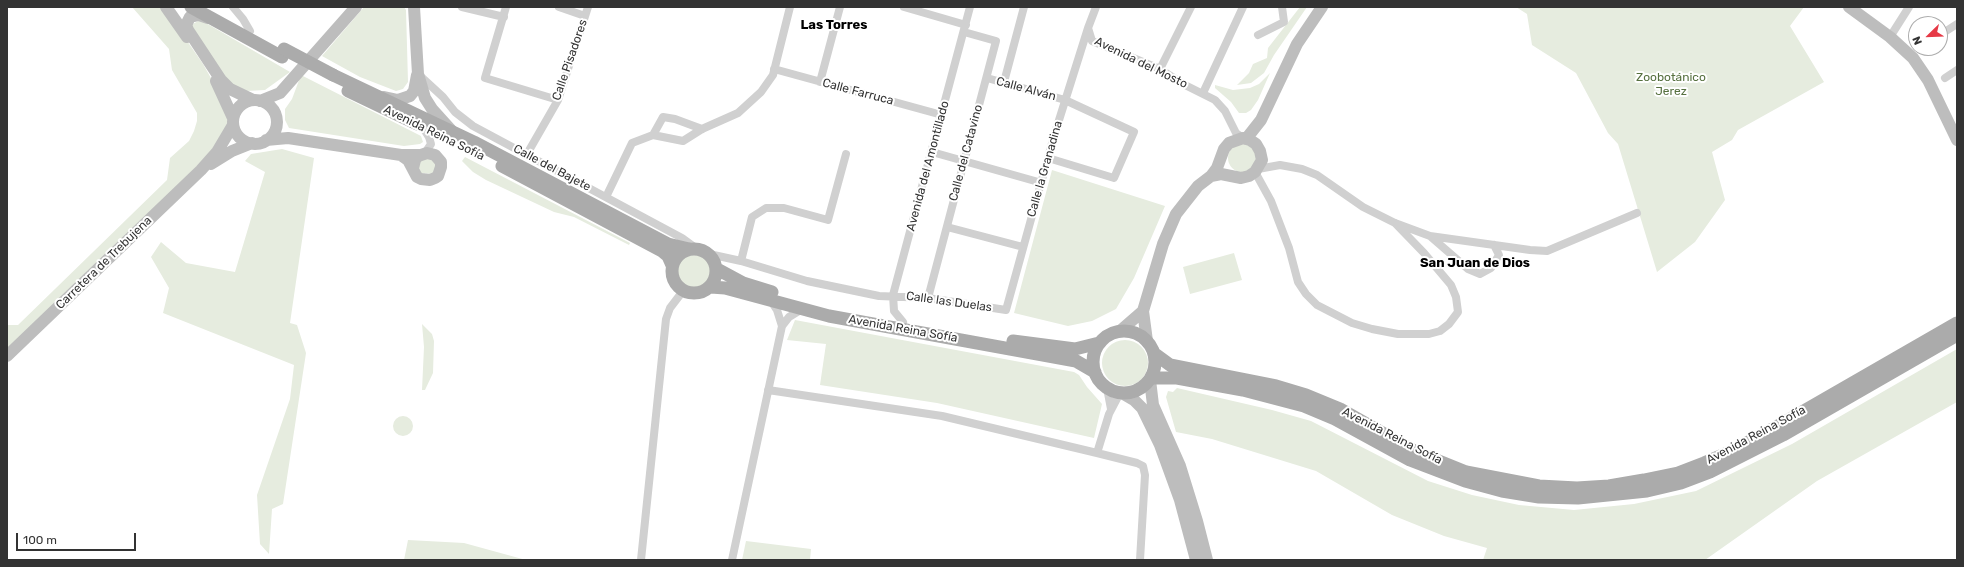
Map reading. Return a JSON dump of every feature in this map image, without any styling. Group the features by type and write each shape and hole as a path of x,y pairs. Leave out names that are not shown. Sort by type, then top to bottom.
{"main road":[{"name":"Avenida Reina Sofía","path":"191,7 448,138 662,251 668,256 672,265"},
{"name":"Avenida Reina Sofía","path":"208,7 250,31 283,53"},
{"name":"Avenida Reina Sofía","path":"331,78 379,96 452,131 591,202 668,244 693,249"},
{"path":"693,249 709,254 717,269 711,286 701,293 695,294 683,291 673,280 672,265 679,255 693,249"},
{"name":"Avenida Reina Sofía","path":"717,269 743,283 781,295 903,322 1064,349 1075,349 1099,343 1106,336 1120,331 1135,332 1147,341 1155,354 1170,365 1276,386 1306,395 1340,409 1414,451 1466,472 1539,486 1577,488 1609,486 1678,473 1732,451 1957,324"},
{"name":"Avenida Reina Sofía","path":"711,286 725,288 837,317 1076,361 1095,372 1099,380 1107,388"},
{"name":"Avenida Reina Sofía","path":"1150,379 1170,377 1243,390 1304,406 1335,419 1410,460 1465,482 1502,491 1539,496 1578,498 1647,491 1681,483 1710,472 1783,435 1957,335"},
{"path":"1095,372 1093,362 1099,343"},
{"path":"1107,388 1121,393 1138,391 1150,379 1156,365 1155,354"}],"street":[{"path":"166,7 218,83 239,137 252,143 288,138 401,155 431,153 438,158 441,167 438,176 430,180 421,179 418,177 408,160 401,155"},
{"path":"233,7 243,19 250,31"},
{"path":"233,121 240,105 280,92 356,7"},
{"path":"462,7 504,17"},
{"path":"506,7 485,78 558,100"},
{"path":"559,7 585,16"},
{"name":"Calle Pisadores","path":"527,154 558,100 588,7"},
{"path":"606,197 632,143 653,135 683,141 702,129 738,113 761,92 774,69 790,7"},
{"path":"820,82 840,7"},
{"path":"904,7 965,28"},
{"name":"Avenida del Amontillado","path":"903,322 894,311 893,295 970,7"},
{"path":"1004,82 1024,7"},
{"name":"Avenida del Mosto","path":"1096,7 1088,28 1092,41 1160,70 1215,100 1225,111 1236,133 1245,138"},
{"path":"1160,70 1191,7"},
{"path":"1203,93 1243,7"},
{"path":"1258,35 1284,22 1282,7"},
{"path":"1228,143 1245,138 1260,120 1297,44 1322,7"},
{"path":"1849,7 1890,37 1922,70 1957,140"},
{"path":"1890,37 1909,7"},
{"path":"413,9 418,74 425,98 432,110 452,131"},
{"path":"216,21 193,14 187,20 186,25 221,80 230,89 267,104 276,119 280,131 288,138"},
{"path":"1948,30 1957,24"},
{"name":"Calle del Catavino","path":"928,298 996,41 965,28"},
{"name":"Calle la Granadina","path":"1006,310 1048,158 1088,28"},
{"name":"Calle Farruca","path":"774,69 942,115"},
{"path":"1945,78 1957,70"},
{"path":"379,96 398,100 407,98 414,91 418,74"},
{"name":"Calle del Bajete","path":"418,74 443,97 463,120 682,238 693,249"},
{"name":"Calle Alván","path":"987,78 1065,100 1134,132 1114,178 1048,158"},
{"path":"266,140 271,136 276,119 280,92"},
{"path":"653,135 663,117 675,119 702,129"},
{"path":"1211,176 1221,174 1241,178 1249,176 1256,170 1262,160 1259,149 1258,133 1260,120"},
{"name":"Carretera de Trebujena","path":"7,356 202,170 217,152 233,121"},
{"path":"1147,341 1143,311 1163,244 1176,214 1198,186 1211,176 1222,157 1224,149 1228,143 1231,125"},
{"path":"414,168 415,160 431,144 429,136 422,126"},
{"path":"1245,138 1256,144 1268,159 1280,165 1302,169 1317,175 1363,207 1395,223 1430,236 1547,251 1637,213"},
{"name":"Carretera de Trebujena","path":"202,170 232,151 252,143"},
{"path":"932,152 1042,183"},
{"path":"741,261 752,217 766,208 784,208 828,220 846,154"},
{"path":"1222,157 1223,164 1227,171 1234,176"},
{"path":"1256,170 1280,165"},
{"path":"1256,170 1271,201 1289,248 1298,282 1306,294 1317,305 1352,323 1376,330 1398,334 1429,334 1449,324 1458,312 1456,297 1451,285 1395,223"},
{"path":"946,227 1024,247"},
{"path":"1430,236 1460,263 1474,273 1480,274 1486,272 1499,255 1494,245"},
{"path":"709,254 741,261 807,281 879,296 893,295"},
{"path":"641,560 666,319 670,308 683,291"},
{"name":"Calle las Duelas","path":"893,295 928,298 1006,310"},
{"path":"770,300 777,310 782,326"},
{"path":"732,560 782,326 788,317 802,309"},
{"path":"1120,331 1143,311"},
{"path":"1150,379 1153,405 1184,479 1207,560"},
{"path":"1107,388 1111,409"},
{"path":"768,390 942,416 1137,463 1143,466 1145,475 1140,560"},
{"path":"1098,453 1111,409 1121,393 1134,400 1142,408 1160,445 1180,500 1196,560"}],"green space":[{"path":"132,7 163,7 165,9 203,64 224,101 229,120 228,136 7,358 7,325 18,325 167,180 170,158 189,141 194,131 197,121 197,113 172,70 169,49"},
{"path":"364,7 404,7 406,10 408,82 403,89 396,91 360,77 322,56"},
{"path":"1300,7 1307,7 1274,55 1264,73 1251,83 1237,85 1249,73 1253,64 1267,58 1268,48"},
{"name":"Zoobotánico Jerez","path":"1516,7 1804,7 1790,26 1824,82 1738,130 1732,140 1712,152 1725,200 1695,242 1657,272 1618,144 1608,133 1576,73 1532,45 1527,14"},
{"path":"200,20 290,72 265,90 246,91 230,84 191,25"},
{"path":"1270,73 1258,100 1251,110 1246,113 1239,113 1231,102 1215,88 1215,85 1233,90 1250,88 1259,84"},
{"path":"301,75 421,136 423,142 420,144 404,146 289,128 285,120 285,109 292,99"},
{"path":"1242,144 1252,148 1256,158 1252,168 1242,172 1232,168 1228,158 1232,148"},
{"path":"282,149 314,158 290,323 297,325 306,353 283,504 272,509 269,554 260,544 257,495 290,399 294,365 163,313 169,288 151,257 161,242 186,263 235,272 265,172 245,161 251,154"},
{"path":"426,156 437,164 433,174 420,173 418,163"},
{"path":"465,157 630,243 629,245 574,217 554,212 486,180 473,172 462,161"},
{"path":"1052,170 1165,206 1134,278 1116,309 1092,321 1068,326 1014,313"},
{"path":"1234,253 1242,280 1190,294 1183,267"},
{"path":"697,255 706,260 710,265 710,279 706,284 701,288 691,289 687,288 678,279 677,269 678,265 687,256"},
{"path":"795,320 1074,372 1079,375 1102,404 1094,438 937,403 820,385 826,344 787,340"},
{"path":"422,324 432,334 434,341 433,373 425,390 422,390 424,347"},
{"path":"1125,340 1138,344 1144,350 1148,363 1144,376 1138,382 1125,386 1112,382 1106,376 1102,363 1106,350 1112,344"},
{"path":"1957,349 1957,402 1817,481 1705,560 1483,560 1487,548 1444,536 1392,515 1316,471 1212,439 1176,432 1166,397 1168,391 1173,392 1177,388 1272,410 1311,421 1428,481 1472,495 1519,505 1574,510 1634,504 1696,491 1792,444"},
{"path":"403,416 410,419 413,426 410,433 403,436 396,433 393,426 396,419"},
{"path":"408,540 464,543 526,560 404,560"},
{"path":"746,541 811,549 810,560 742,560"}],"district":[{"name":"Las Torres","path":"834,25"},
{"name":"San Juan de Dios","path":"1475,263"}]}
